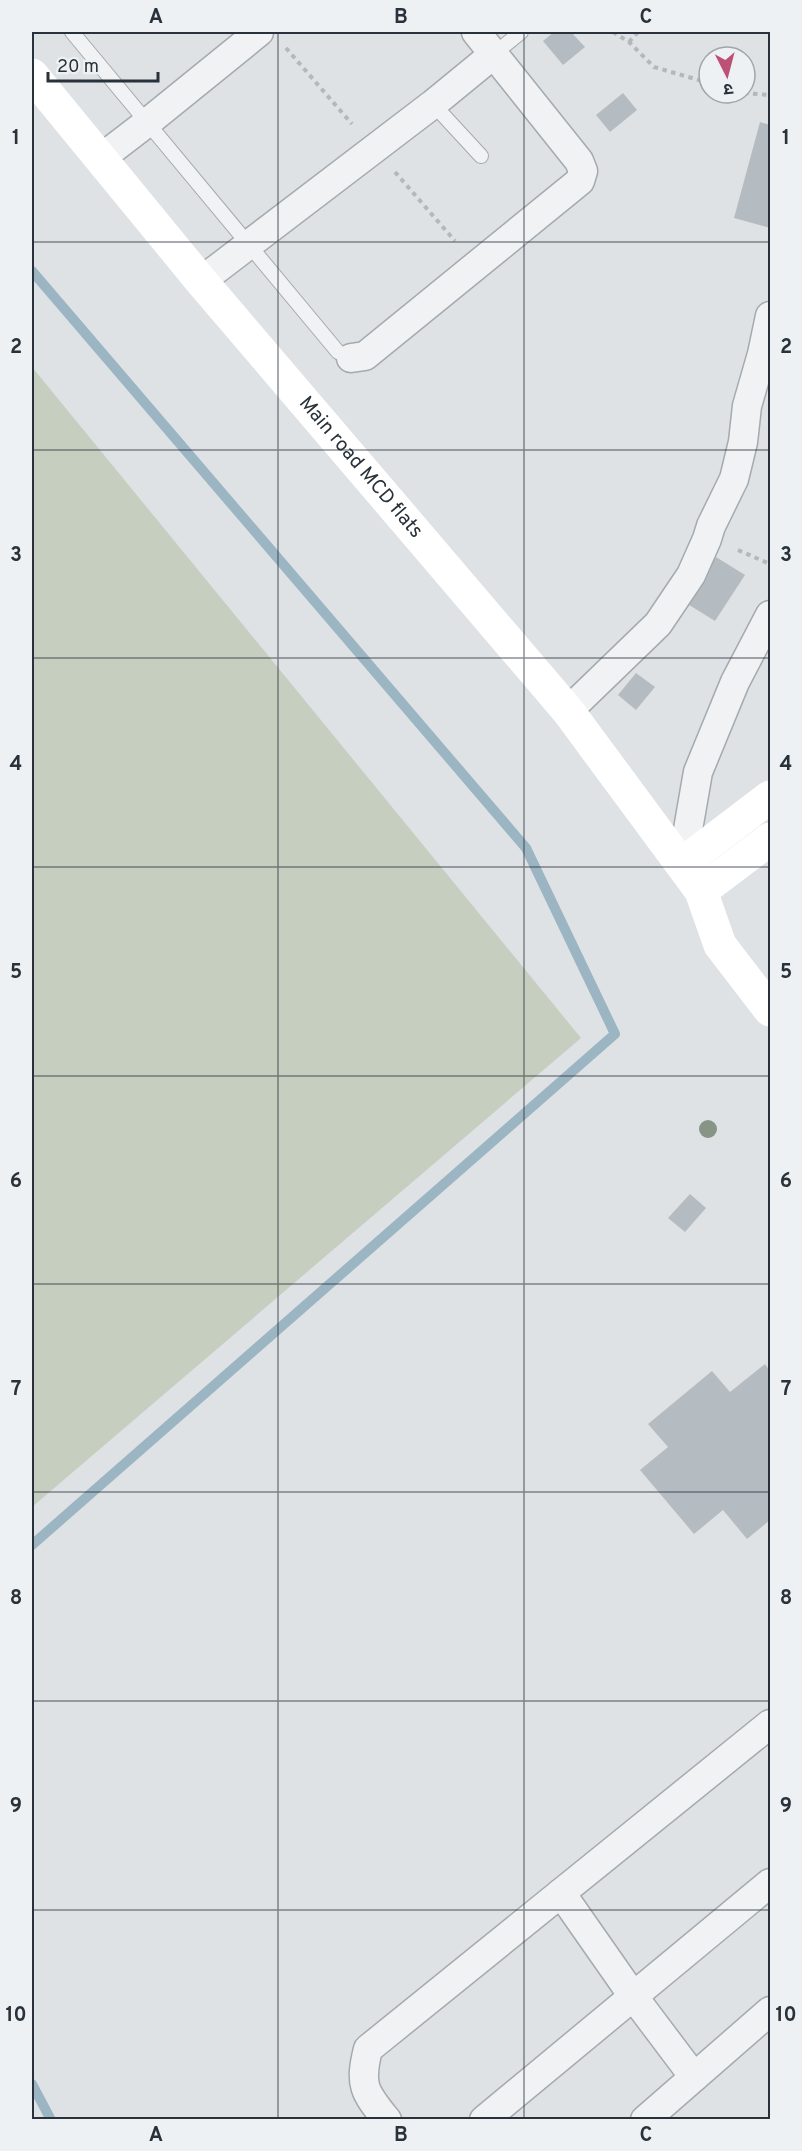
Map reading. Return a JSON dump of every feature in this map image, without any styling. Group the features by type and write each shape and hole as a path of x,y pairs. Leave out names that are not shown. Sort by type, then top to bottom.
{"street":[{"path":"101,158 259,32"},
{"path":"351,358 365,356 580,181 583,171 579,161 476,32"},
{"path":"201,281 433,104 494,54"},
{"name":"Main road MCD flats","path":"32,75 201,281 568,711 702,891 720,945 771,1010"},
{"path":"568,711 658,624 691,575 734,479 743,442 747,406 771,316"},
{"path":"682,864 698,772 735,682 771,615"},
{"path":"682,864 771,797"},
{"path":"702,891 771,839"},
{"path":"387,2120 367,2095 362,2071 368,2049 771,1724"},
{"path":"484,2120 771,1883"},
{"path":"561,1893 633,1996 694,2077"},
{"path":"645,2120 770,2012"}],"lane":[{"path":"72,32 338,352 351,358"},
{"path":"494,54 521,32"},
{"path":"433,104 481,156"}],"path":[{"path":"613,32 629,42 654,67 697,80"},
{"path":"629,42 638,32"}],"green space":[{"path":"32,367 581,1038 32,1507"}],"building":[{"path":"554,32 571,32 585,47 563,65 543,41"},
{"path":"623,93 637,110 610,132 596,115"},
{"path":"760,122 770,125 770,228 734,218"},
{"path":"716,557 745,575 715,621 686,603"},
{"path":"636,673 655,687 636,710 618,695"},
{"path":"690,1194 706,1208 685,1232 668,1218"},
{"path":"765,1364 770,1371 770,1520 747,1539 723,1510 694,1534 640,1470 668,1447 648,1424 712,1371 730,1392"}],"waterway":[{"path":"32,271 526,848 615,1034 32,1545"},
{"path":"32,2084 51,2120"}]}
